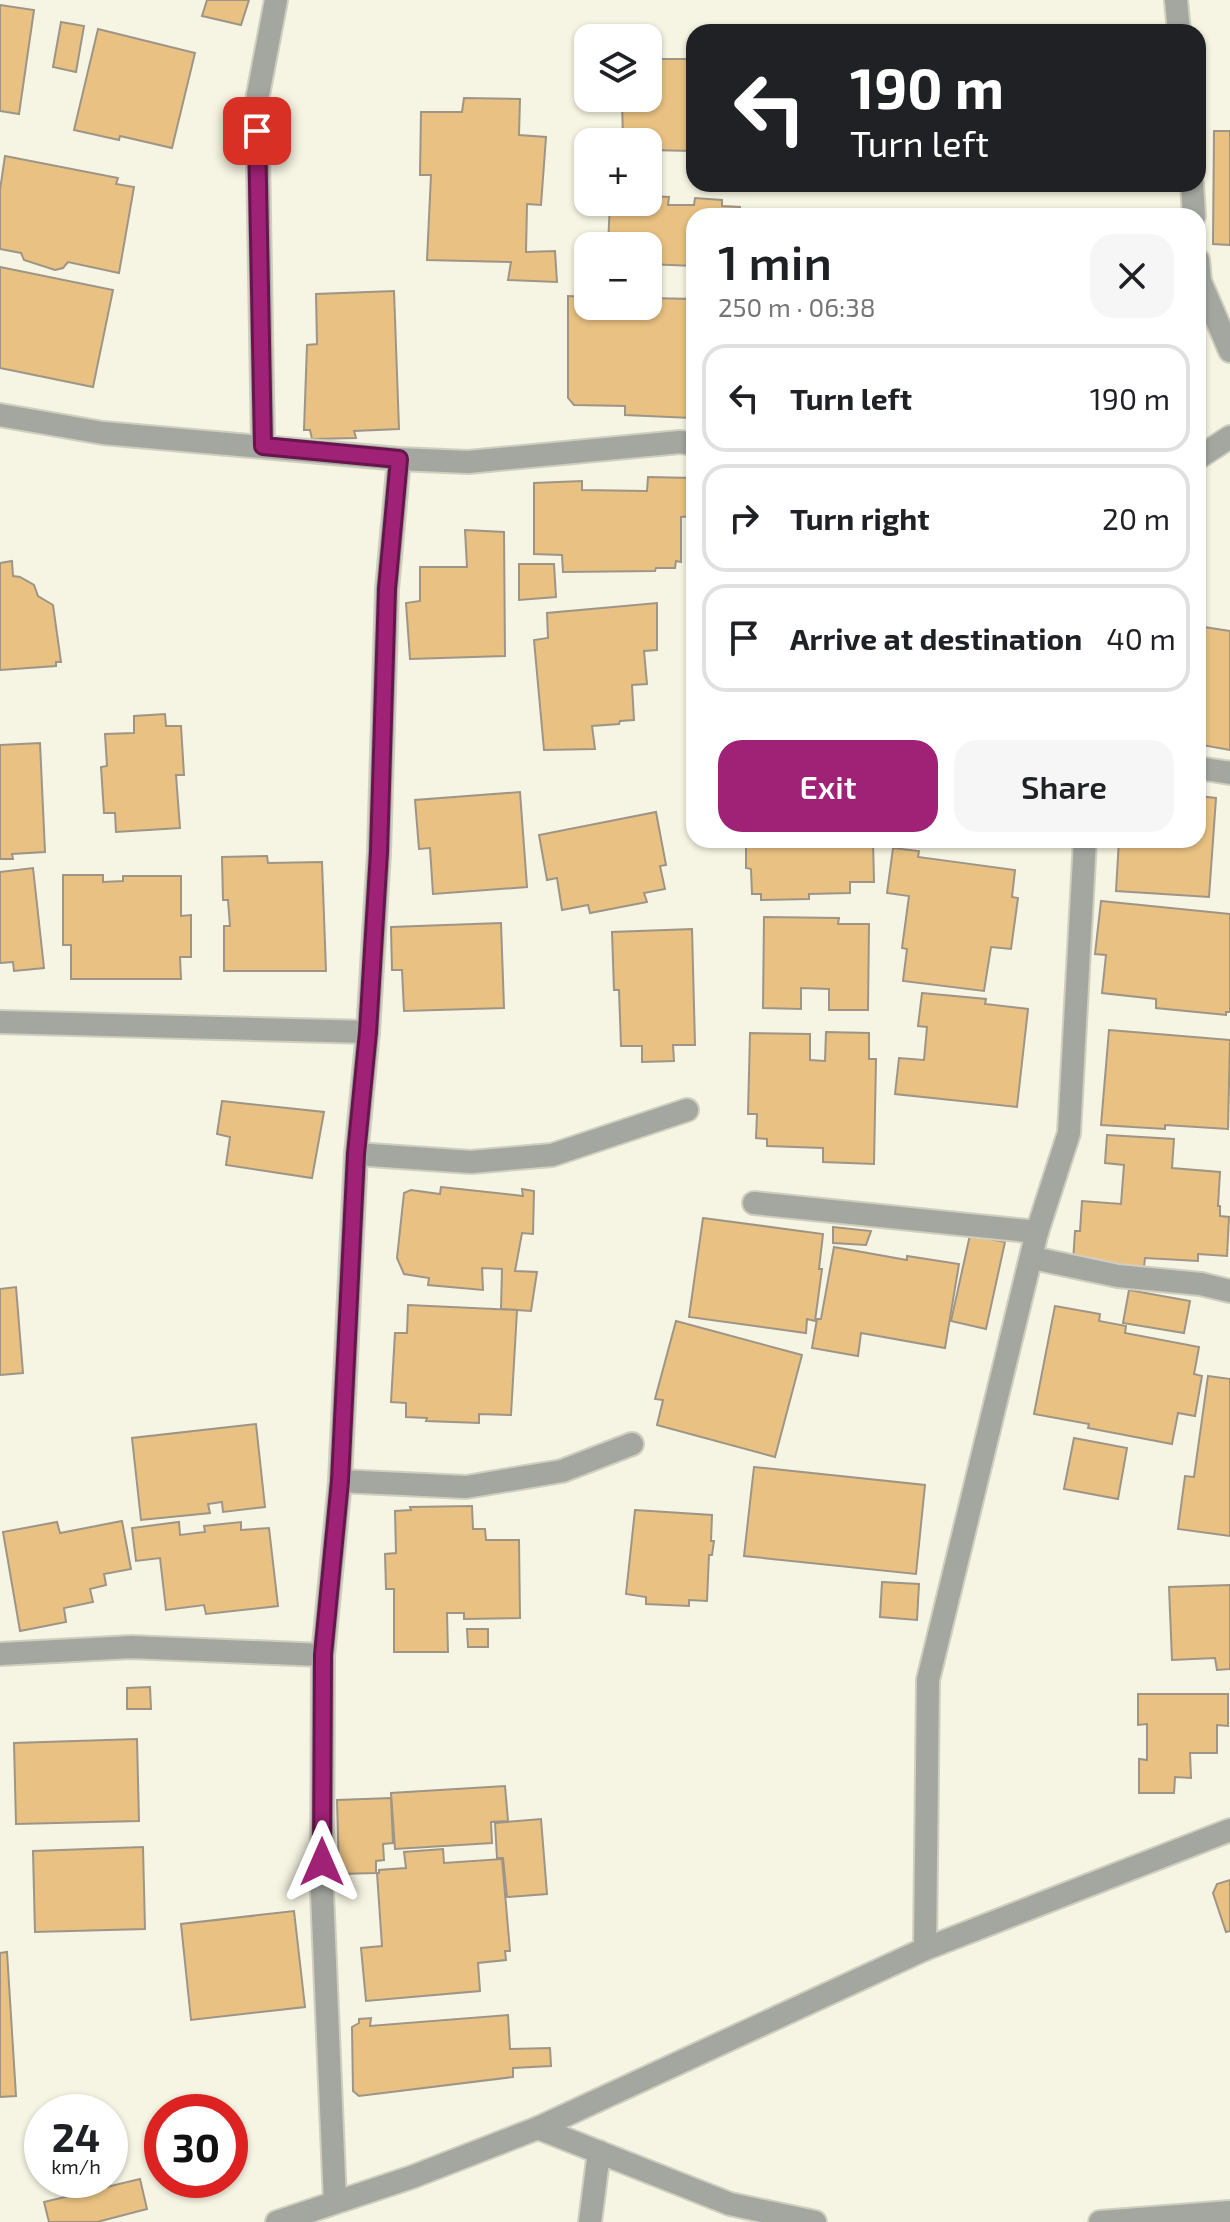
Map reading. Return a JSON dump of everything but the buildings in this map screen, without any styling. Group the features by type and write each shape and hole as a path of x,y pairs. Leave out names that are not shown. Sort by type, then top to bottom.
{"street":[{"path":"263,446 257,100 276,0"},
{"path":"1176,0 1178,24"},
{"path":"1206,295 1230,351"},
{"path":"0,415 103,433 399,459 468,462 686,443"},
{"path":"1206,453 1230,437"},
{"path":"335,2202 322,1892 323,1655 340,1481 356,1154 368,1032 379,852 387,589 399,459"},
{"path":"1206,769 1230,773"},
{"path":"925,1949 928,1680 1037,1232 1069,1133 1085,848"},
{"path":"0,1022 368,1032"},
{"path":"356,1154 471,1162 552,1155 687,1110"},
{"path":"754,1203 1037,1232"},
{"path":"1033,1258 1118,1276 1201,1284 1230,1291"},
{"path":"340,1481 466,1487 562,1471 632,1444"},
{"path":"0,1654 131,1647 323,1655"},
{"path":"277,2222 412,2177 538,2128 925,1949 1230,1830"},
{"path":"538,2128 730,2204 815,2222"},
{"path":"590,2222 599,2152"},
{"path":"1100,2222 1230,2212"}],"route":[{"path":"257,131 263,446 399,459 387,589 379,852 368,1032 356,1154 340,1481 323,1655 322,1862"}]}
